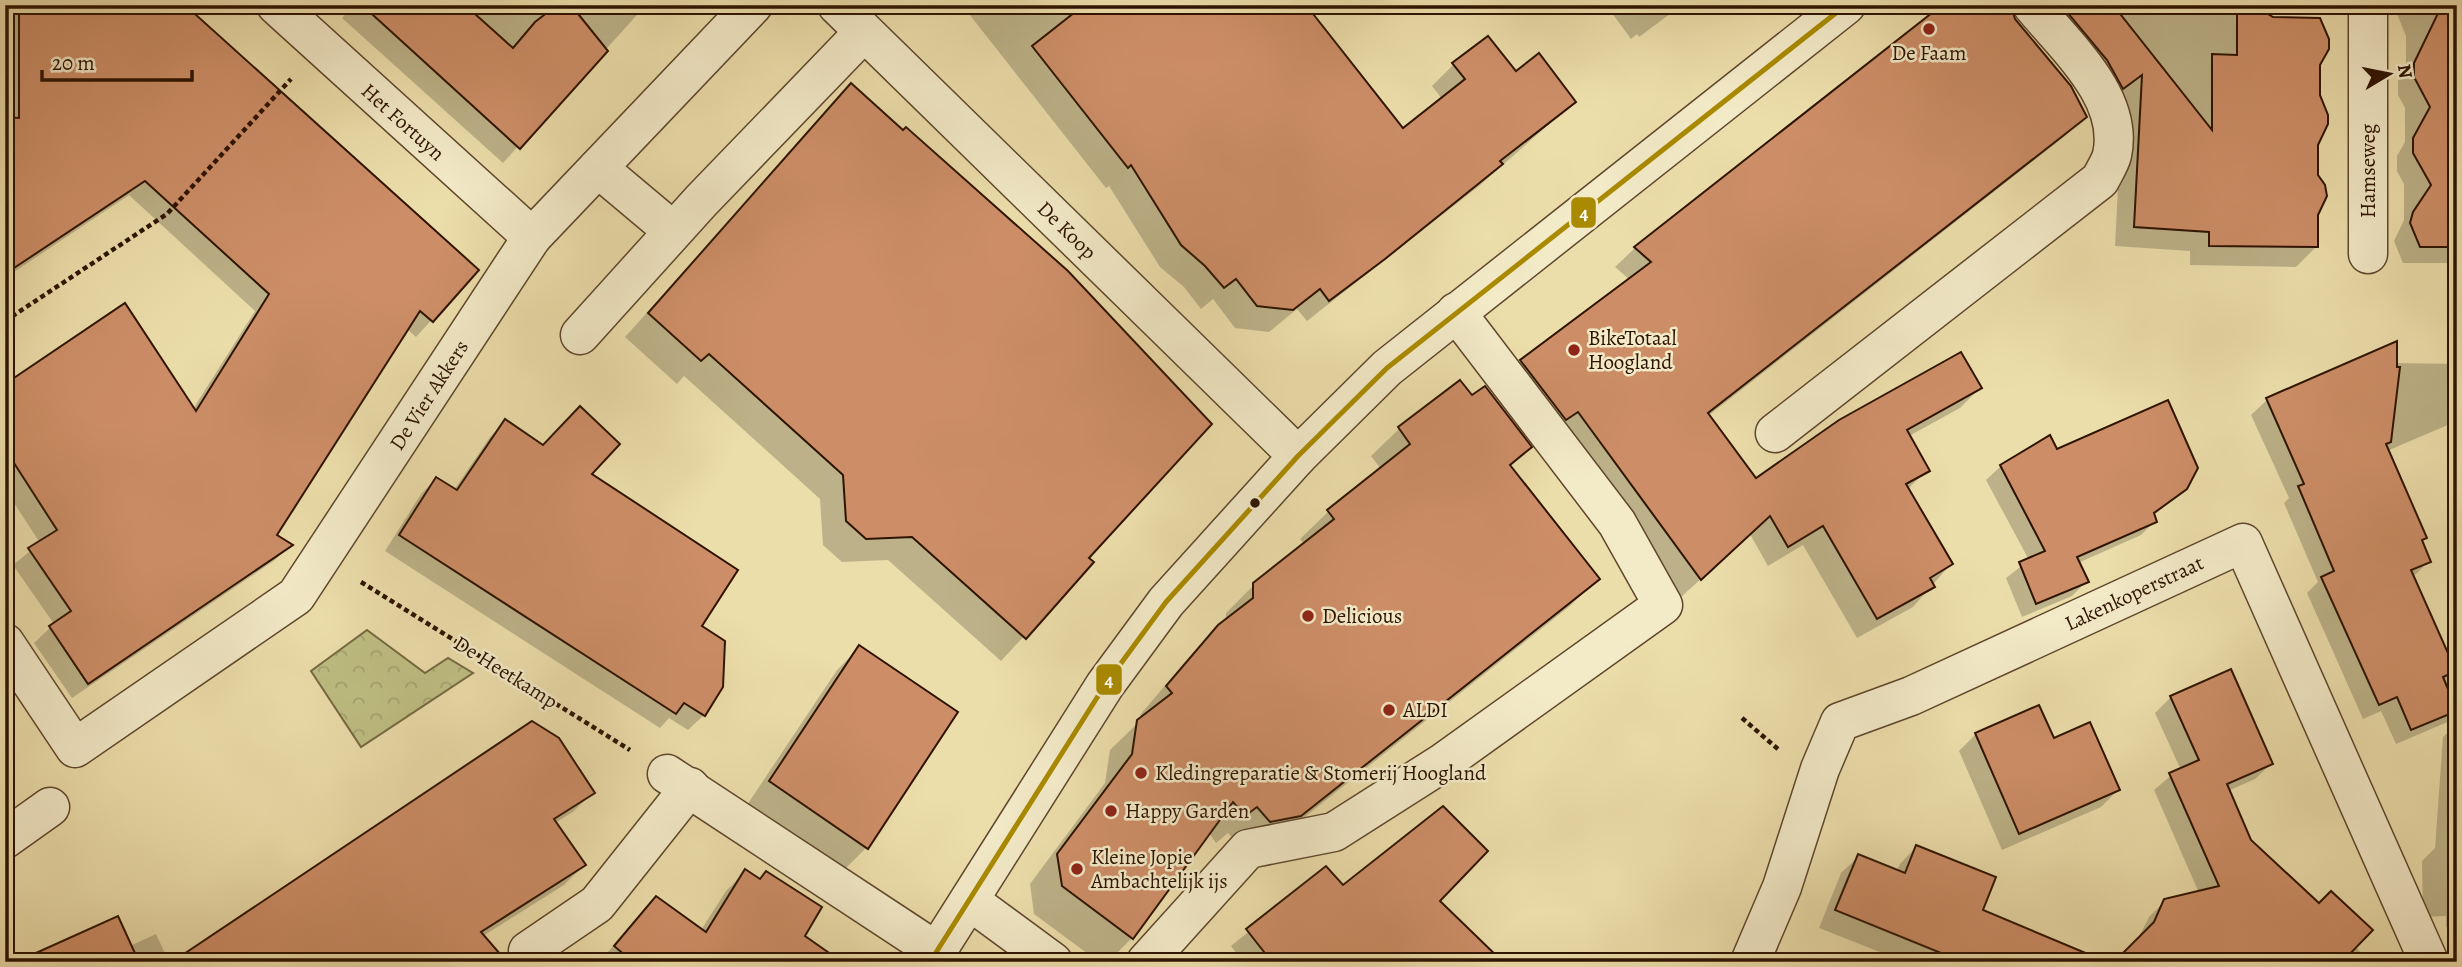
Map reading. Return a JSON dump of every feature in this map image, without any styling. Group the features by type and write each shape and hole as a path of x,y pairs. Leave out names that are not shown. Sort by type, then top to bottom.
{"street":[{"name":"Het Fortuyn","path":"275,5 532,237"},
{"name":"De Vier Akkers","path":"5,643 75,748 296,596 532,237 753,5"},
{"name":"De Koop","path":"837,5 1298,456"},
{"path":"528,951 597,904 679,780 933,957 1105,685 1138,639 1166,602 1298,456 1387,368 1846,5"},
{"path":"1775,433 2100,180 2112,156 2113,132 2109,108 2099,88 2032,5"},
{"name":"Hamseweg","path":"2368,5 2368,254"},
{"path":"580,335 673,231 864,32"},
{"path":"598,168 673,231"},
{"path":"1146,962 1248,849 1334,832 1444,762 1663,605 1617,523 1456,312"},
{"name":"Lakenkoperstraat","path":"1750,962 1782,887 1820,769 1840,722 1911,696 2243,543 2429,962"},
{"path":"5,839 50,807"},
{"path":"970,901 1053,962"}],"path":[{"path":"5,321 167,214 320,48"},
{"name":"De Heetkamp","path":"322,557 679,780"}],"green space":[{"path":"367,630 425,673 448,658 473,673 361,747 311,671"}],"building":[{"path":"19,5 185,5 479,270 433,322 420,311 277,535 293,545 88,684 49,626 71,611 28,548 57,530 5,449 5,384 125,303 196,411 269,294 145,181 5,274 5,117 19,118"},
{"path":"362,5 465,5 513,48 535,22 557,5 571,5 608,51 520,149"},
{"path":"1084,5 1306,5 1403,128 1465,79 1452,63 1488,36 1516,71 1539,53 1576,102 1500,161 1503,164 1329,301 1320,289 1293,310 1257,306 1236,279 1224,288 1205,266 1181,245 1131,165 1128,168 1032,46"},
{"path":"1942,5 2011,5 2015,19 2071,86 2087,117 1708,413 1756,478 1839,420 1961,352 1982,388 1907,430 1930,471 1906,484 1953,564 1930,578 1935,587 1877,619 1823,526 1788,547 1770,516 1701,580 1578,412 1566,420 1520,360 1651,262 1634,247"},
{"path":"2061,5 2117,5 2111,10 2117,10 2212,130 2212,54 2237,55 2237,5 2253,5 2273,17 2320,18 2329,39 2329,49 2320,65 2320,95 2328,115 2328,124 2318,145 2318,175 2325,185 2327,196 2318,215 2318,247 2209,246 2209,232 2134,227 2142,75 2123,89 2107,60"},
{"path":"2442,5 2457,5 2457,247 2420,247 2410,223 2413,212 2431,185 2413,153 2413,138 2430,107 2414,77 2414,63"},
{"path":"851,83 903,130 906,127 1068,271 1212,424 1089,558 1094,562 1026,639 912,537 866,539 846,521 843,475 709,354 701,361 648,313"},
{"path":"2397,341 2397,367 2400,367 2391,442 2386,444 2427,538 2422,540 2431,562 2411,570 2456,671 2443,677 2457,711 2411,730 2397,697 2379,705 2321,577 2334,571 2298,486 2304,484 2266,398"},
{"path":"1460,380 1472,395 1485,386 1532,447 1510,465 1600,579 1301,816 1270,822 1257,807 1245,816 1233,802 1133,939 1062,886 1057,854 1132,754 1137,720 1172,693 1166,686 1218,625 1253,598 1253,583 1334,519 1327,510 1410,444 1398,427"},
{"path":"2168,400 2198,468 2187,489 2154,513 2157,522 2077,557 2089,582 2036,604 2019,562 2045,551 2000,465 2050,435 2057,449"},
{"path":"580,406 620,444 592,474 738,570 702,626 725,641 723,687 705,716 684,703 676,714 399,535 436,477 457,490 505,419 543,445"},
{"path":"859,645 958,712 868,849 769,781"},
{"path":"2231,669 2273,764 2227,784 2251,840 2319,903 2331,891 2373,930 2342,962 2114,962 2154,922 2164,899 2219,886 2169,773 2199,760 2170,696"},
{"path":"2039,705 2054,738 2090,722 2120,790 2019,834 1975,733"},
{"path":"532,721 559,738 595,793 554,819 586,865 481,932 507,962 172,962"},
{"path":"1443,806 1488,851 1440,901 1503,962 1272,962 1246,929 1326,866 1343,885"},
{"path":"1916,845 1996,877 1983,910 2107,962 1963,962 1835,910 1858,854 1905,873"},
{"path":"745,869 760,879 766,871 822,907 805,936 842,962 633,962 614,946 656,896 706,932"},
{"path":"118,916 139,962 16,962"}],"transit line":[{"name":"4","path":"930,962 1105,685 1166,602 1298,456 1387,368 1846,5"}],"place":[{"name":"De Faam","path":"1929,29"},
{"name":"BikeTotaal Hoogland","path":"1574,350"},
{"name":"Delicious","path":"1308,616"},
{"name":"ALDI","path":"1389,710"},
{"name":"Kledingreparatie & Stomerij Hoogland","path":"1141,773"},
{"name":"Happy Garden","path":"1111,811"},
{"name":"Kleine Jopie Ambachtelijk ijs","path":"1077,869"}]}
